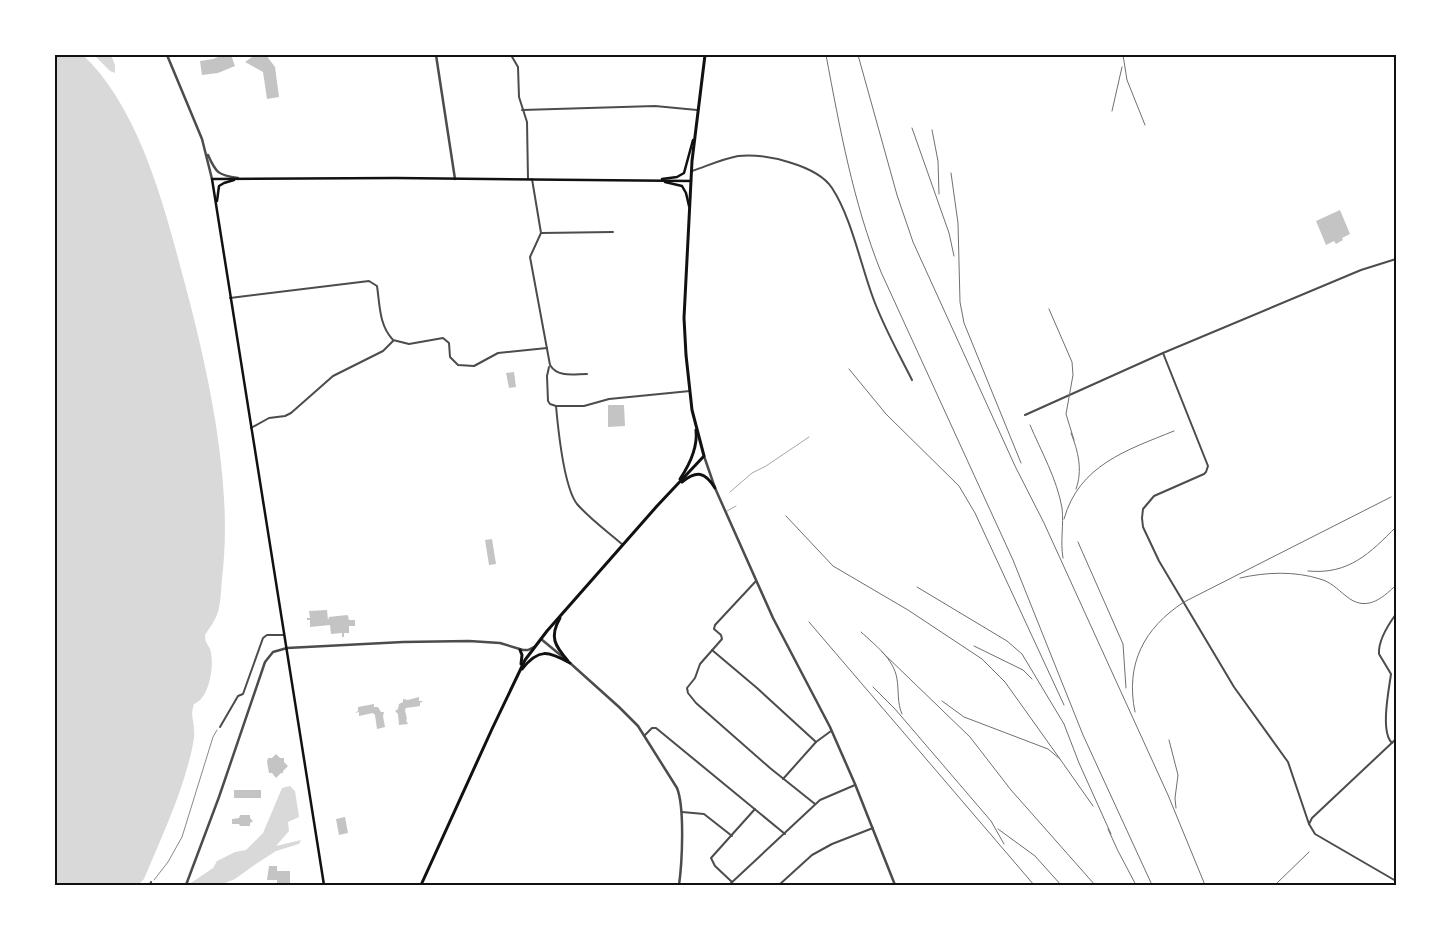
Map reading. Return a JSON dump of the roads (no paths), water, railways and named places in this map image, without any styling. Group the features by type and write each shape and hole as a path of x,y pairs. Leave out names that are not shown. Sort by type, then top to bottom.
{"highway":[{"path":"674,488 688,467 697,438 690,390 684,318 694,136 705,55"},
{"path":"421,885 523,663 565,611 704,456 694,417"},
{"path":"674,488 688,477 698,474 707,477 715,488"},
{"path":"565,611 556,625 554,639 557,648 570,663"},
{"path":"518,674 522,659 520,650"},
{"path":"518,674 531,658 541,654 553,654 570,663"}],"main road":[{"path":"653,180 677,177 682,174 686,168 694,136"},
{"path":"324,885 212,179 462,178 691,180"},
{"path":"216,208 217,193 220,186 224,182 242,179"},
{"path":"653,180 682,186 686,193 690,215"}],"street":[{"path":"167,55 205,148 218,172 226,176 242,179"},
{"path":"436,55 455,179"},
{"path":"510,55 518,67 518,94 526,122 528,179"},
{"path":"522,110 655,106 697,110"},
{"path":"205,148 212,179"},
{"path":"692,171 727,158 750,156 801,166 827,182 840,203 872,296 912,380"},
{"path":"532,179 541,233 530,257 550,366 547,376 548,401 550,404 556,406 584,406 609,399 690,390"},
{"path":"541,233 613,232"},
{"path":"1024,415 1163,353 1361,270 1396,259"},
{"path":"230,298 371,282 377,286 382,321 393,340 409,344 443,338 448,343 450,357 458,365 478,364 498,353 547,348"},
{"path":"251,428 269,418 292,413 333,376 383,351 393,340"},
{"path":"1163,353 1208,466 1204,474 1161,493 1148,502 1143,509 1143,527 1160,562 1234,687 1288,762 1309,824 1315,834 1396,881"},
{"path":"550,366 560,374 587,374"},
{"path":"556,406 567,479 573,496 581,507 623,545"},
{"path":"704,456 715,488 756,581 788,650 831,730 855,784 895,885"},
{"path":"756,581 714,626 714,629 722,637 700,664 696,678 688,688 689,695 815,804"},
{"path":"1392,743 1388,738 1386,704 1391,674 1378,650 1381,640 1396,614"},
{"path":"220,727 238,696 243,694 263,638 267,635 284,634"},
{"path":"541,639 620,707 645,735 677,788 681,812 679,885"},
{"path":"186,885 224,783 265,662 273,652 287,648 397,642 500,642 520,650 528,650 536,645"},
{"path":"712,650 816,742"},
{"path":"645,735 651,729 656,728 785,834"},
{"path":"784,779 816,742 831,730"},
{"path":"1309,824 1312,818 1396,739"},
{"path":"729,885 815,804 824,797 855,784"},
{"path":"732,882 715,866 711,858 755,809"},
{"path":"681,812 704,814 732,836"},
{"path":"778,885 812,855 832,844 873,828"}],"lane":[{"path":"730,492 752,473 766,466 809,437"},
{"path":"726,512 736,506"}],"railway":[{"path":"826,55 842,138 855,192 881,272 1013,560 1083,735 1152,885"},
{"path":"858,55 897,195 913,242 1168,795 1205,885"},
{"path":"1123,55 1127,80 1145,125"},
{"path":"1112,111 1122,67"},
{"path":"912,128 949,233 954,256"},
{"path":"932,130 938,161 939,194"},
{"path":"951,173 958,223 960,302 964,323 1021,463"},
{"path":"1049,309 1072,362 1073,375 1066,414 1074,440"},
{"path":"849,369 886,414 959,486 975,513 1064,705"},
{"path":"1030,425 1053,476 1060,497 1063,558"},
{"path":"1064,519 1071,500 1093,472 1122,453 1174,431"},
{"path":"1071,433 1079,461 1076,489"},
{"path":"1135,712 1133,678 1136,663 1148,636 1170,612 1184,602 1391,497"},
{"path":"786,516 833,566 908,610 982,659 1005,682 1060,759"},
{"path":"1308,571 1322,571 1347,566 1368,553 1396,527"},
{"path":"1078,542 1123,644 1126,688"},
{"path":"1240,578 1280,573 1310,576 1334,586 1353,601 1366,604 1379,599 1396,585"},
{"path":"917,587 1007,641 1022,654 1064,724 1079,763 1111,834"},
{"path":"809,622 1034,885"},
{"path":"861,632 883,653 892,665 897,679 902,714"},
{"path":"974,646 1023,670 1032,679"},
{"path":"882,652 970,737 1011,790 1095,885"},
{"path":"873,687 895,709 991,821 1004,844"},
{"path":"942,701 964,717 1048,749 1060,759 1093,806"},
{"path":"1169,740 1178,775 1175,798 1176,808"},
{"path":"998,829 1035,856 1061,885"},
{"path":"1108,829 1136,885"},
{"path":"1275,885 1309,852"}]}
